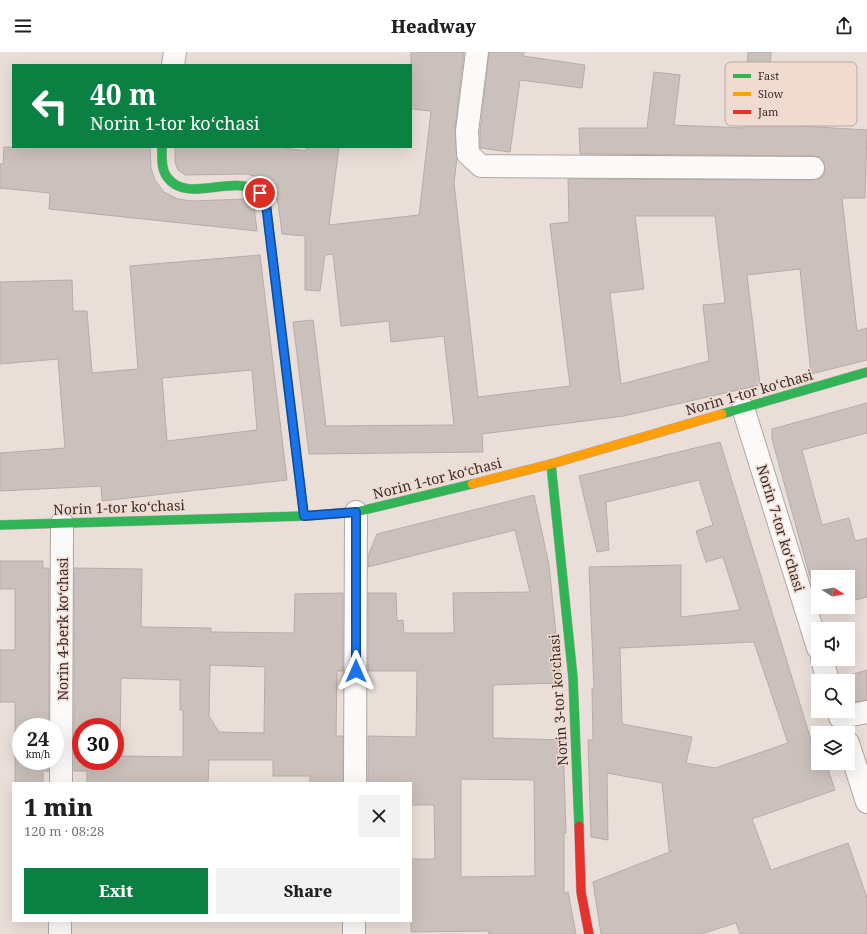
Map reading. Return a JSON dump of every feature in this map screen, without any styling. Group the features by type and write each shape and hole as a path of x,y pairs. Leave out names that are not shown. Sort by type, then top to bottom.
{"street":[{"path":"173,64 175,52"},
{"path":"477,52 467,131 468,154 481,166 813,168"},
{"path":"162,148 161,159 164,173 170,182 181,188 240,186 252,188 260,193 266,204 304,516"},
{"name":"Norin 1-tor koʻchasi","path":"0,525 304,516 356,512 551,464 867,372"},
{"name":"Norin 7-tor koʻchasi","path":"743,408 811,626"},
{"name":"Norin 3-tor koʻchasi","path":"551,464 573,678 581,892 589,934"},
{"path":"355,782 356,512"},
{"name":"Norin 4-berk koʻchasi","path":"61,782 62,523"},
{"path":"841,720 867,712"},
{"path":"855,765 867,802"},
{"path":"60,922 60,934"},
{"path":"354,922 354,934"}],"building":[{"path":"411,52 464,52 455,129 457,158 454,183 478,397 570,386 550,224 569,222 568,179 813,180 819,179 824,175 824,162 820,157 813,156 580,154 579,128 647,128 654,72 680,75 674,125 744,128 744,126 800,126 867,130 865,198 842,198 857,331 867,328 867,360 811,374 800,269 747,275 760,385 624,416 482,434 483,452 309,454 293,322 313,320 326,426 454,425 444,336 391,342 389,321 341,326 333,254 325,255 320,291 305,290 305,236 282,234 278,202 271,186 259,177 246,174 185,175 178,170 175,162 175,148 285,148 306,151 306,148 339,148 329,225 419,215 431,111 412,109","holes":["635,216 715,216 725,303 703,305 709,361 621,384 610,293 644,289"]},
{"path":"489,52 524,52 523,56 585,65 582,88 520,80 510,152 480,148 480,132"},
{"path":"748,52 771,52 770,62 747,62"},
{"path":"4,147 150,148 151,168 155,180 164,192 178,199 192,201 247,199 252,202 254,207 257,231 49,209 50,193 0,188 0,164 3,164"},
{"path":"260,255 287,480 102,501 101,486 0,491 0,453 65,448 58,359 0,364 0,282 72,280 73,311 87,311 92,373 138,369 130,266","holes":["252,370 257,430 167,441 162,378"]},
{"path":"867,403 867,433 802,450 822,525 849,518 855,541 867,538 867,597 855,600 855,570 811,570 811,581 772,439 772,429"},
{"path":"720,442 811,740 811,770 828,770 835,790 752,819 771,870 848,843 867,898 867,934 740,934 736,923 701,934 601,934 593,882 672,851 669,851 662,783 607,773 608,840 591,837 588,740 593,740 592,689 594,689 589,567 681,565 681,617 740,610 723,557 706,562 696,531 713,525 699,480 606,502 609,550 597,552 579,476","holes":["754,642 788,743 715,768 686,763 692,737 622,724 620,648"]},
{"path":"534,495 549,565 561,683 493,685 493,738 563,740 566,833 564,833 564,894 568,892 576,934 489,934 488,931 411,932 412,859 435,859 434,805 412,805 412,782 368,782 368,736 416,737 417,671 368,671 368,593 396,593 397,621 403,620 404,633 454,633 453,593 530,592 515,530 368,567 368,556 377,534","holes":["461,779 534,780 535,876 461,877"]},
{"path":"0,561 43,561 43,568 49,568 49,718 15,718 15,702 0,702 0,650 15,650 15,589 0,589"},
{"path":"74,568 142,569 141,627 211,628 211,632 294,633 295,594 343,593 343,671 337,671 336,736 343,736 343,782 310,782 310,776 273,776 273,760 209,760 208,782 87,782 87,771 74,770 124,770 124,756 183,757 183,710 180,710 180,680 121,678 120,718 74,718","holes":["210,665 265,667 264,733 219,732 209,716"]},
{"path":"867,670 867,700 855,702 855,674 854,674"},
{"path":"15,770 49,770 43,771 43,782 15,782"}],"traffic: fast":[{"path":"162,148 162,163 165,174 177,186 190,189 204,189 233,185 246,187 258,192 266,204 304,516"},
{"path":"722,414 867,372"},
{"path":"551,464 573,678 579,826"},
{"path":"0,525 304,516 356,512 472,484"}],"traffic: slow":[{"path":"472,484 551,464 722,414"}],"traffic: jam":[{"path":"579,826 581,892 589,934"}],"route":[{"path":"260,193 266,204 304,516 356,512 356,671"}]}
